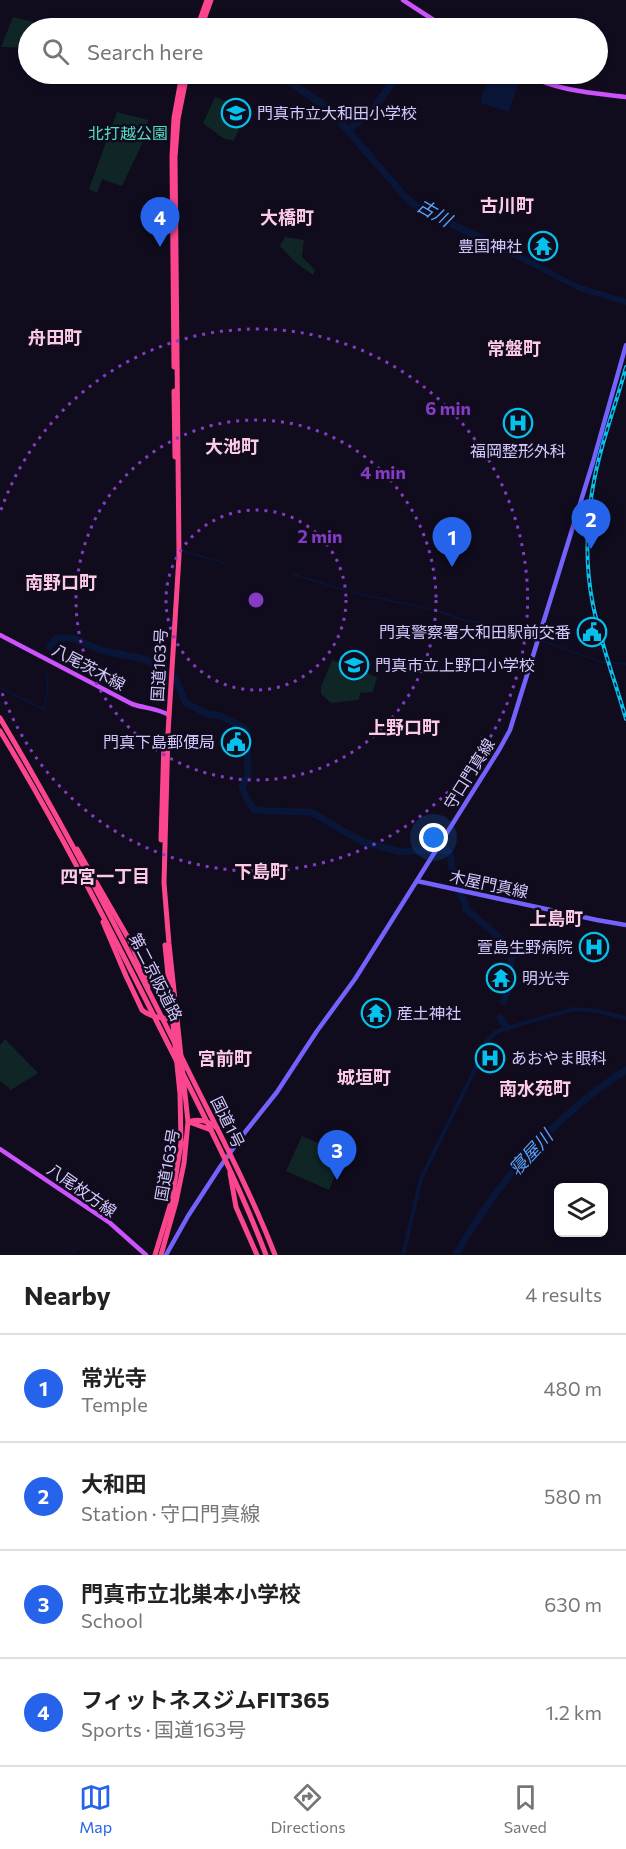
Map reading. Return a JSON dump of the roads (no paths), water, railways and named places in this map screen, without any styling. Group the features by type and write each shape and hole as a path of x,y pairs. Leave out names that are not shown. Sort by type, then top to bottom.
{"highway":[{"path":"202,18 209,0"},
{"name":"国道163号","path":"164,1253 184,1163 185,1122 161,884 162,782 168,714 176,555 172,149 176,99 181,84"},
{"name":"国道1号","path":"0,718 66,832 178,1050 238,1172 274,1255"},
{"name":"第二京阪道路","path":"0,718 66,832 121,939 237,1172 274,1255"},
{"name":"国道1号","path":"0,732 60,836 192,1096 265,1255"},
{"name":"第二京阪道路","path":"0,732 61,835 145,999 231,1173 265,1255"},
{"path":"66,832 130,941 161,1012 166,1017 175,1019"},
{"path":"103,922 142,1010 146,1014 175,1019"},
{"path":"185,1122 212,1130 249,1193 274,1247 274,1255"},
{"name":"国道163号","path":"155,1255 175,1186 185,1122"},
{"path":"229,1156 236,1207 257,1255"}],"main road":[{"path":"403,0 431,18"},
{"path":"551,84 573,90 626,97"},
{"name":"守口門真線","path":"164,1253 229,1156 277,1092 355,979 513,724 593,462 626,345"},
{"name":"八尾茨木線","path":"0,635 132,704 168,714"},
{"name":"木屋門真線","path":"417,881 597,920 626,924"},
{"name":"八尾枚方線","path":"0,1149 110,1223 146,1255"}],"water":[{"name":"古川","path":"286,84 299,84 332,106 407,194 422,206 508,247 577,284 626,299 626,305 579,291 422,214 401,197 326,111"},
{"path":"486,84 518,84 509,112 480,103"}],"waterway":[{"path":"375,107 391,84"},
{"path":"348,130 368,114"},
{"path":"183,551 225,563"},
{"path":"292,574 348,591"},
{"path":"352,592 442,612 465,621 497,625 534,641 542,641 602,662 626,664"},
{"path":"50,647 56,638 73,638 100,650 144,659 165,669"},
{"path":"0,688 44,709 48,689 46,671"},
{"path":"175,677 186,703 207,714 220,716 245,728 248,777 242,786 248,802 254,809 311,812 363,842 402,852 433,850"},
{"path":"440,850 450,853 452,869 466,909 514,950 507,993 503,1002"},
{"path":"403,1255 421,1179 486,1042 496,1032 574,1009 597,1011 626,1018"},
{"path":"500,1018 507,1028"},
{"name":"寝屋川","path":"456,1255 490,1202 530,1152 575,1108 626,1070"},
{"path":"71,1255 75,1249"}],"railway":[{"path":"626,367 597,466 589,512 588,543 593,605 626,719"}],"place":[{"name":"門真市立大和田小学校","path":"236,113"},
{"name":"豊国神社","path":"543,246"},
{"name":"フィットネスジムFIT365","path":"160,247"},
{"name":"福岡整形外科","path":"518,423"},
{"name":"大和田","path":"591,549"},
{"name":"常光寺","path":"452,567"},
{"name":"門真警察署大和田駅前交番","path":"592,632"},
{"name":"門真市立上野口小学校","path":"354,665"},
{"name":"門真下島郵便局","path":"236,742"},
{"name":"萱島生野病院","path":"594,947"},
{"name":"明光寺","path":"501,978"},
{"name":"産土神社","path":"376,1013"},
{"name":"あおやま眼科","path":"490,1058"},
{"name":"門真市立北巣本小学校","path":"337,1180"}],"district":[{"name":"古川町","path":"507,206"},
{"name":"大橋町","path":"287,218"},
{"name":"舟田町","path":"55,338"},
{"name":"常盤町","path":"514,349"},
{"name":"大池町","path":"232,447"},
{"name":"南野口町","path":"61,583"},
{"name":"上野口町","path":"404,728"},
{"name":"下島町","path":"261,872"},
{"name":"四宮一丁目","path":"105,877"},
{"name":"上島町","path":"556,919"},
{"name":"宮前町","path":"225,1059"},
{"name":"城垣町","path":"364,1078"},
{"name":"南水苑町","path":"535,1089"}],"park label":[{"name":"北打越公園","path":"128,133"}]}
